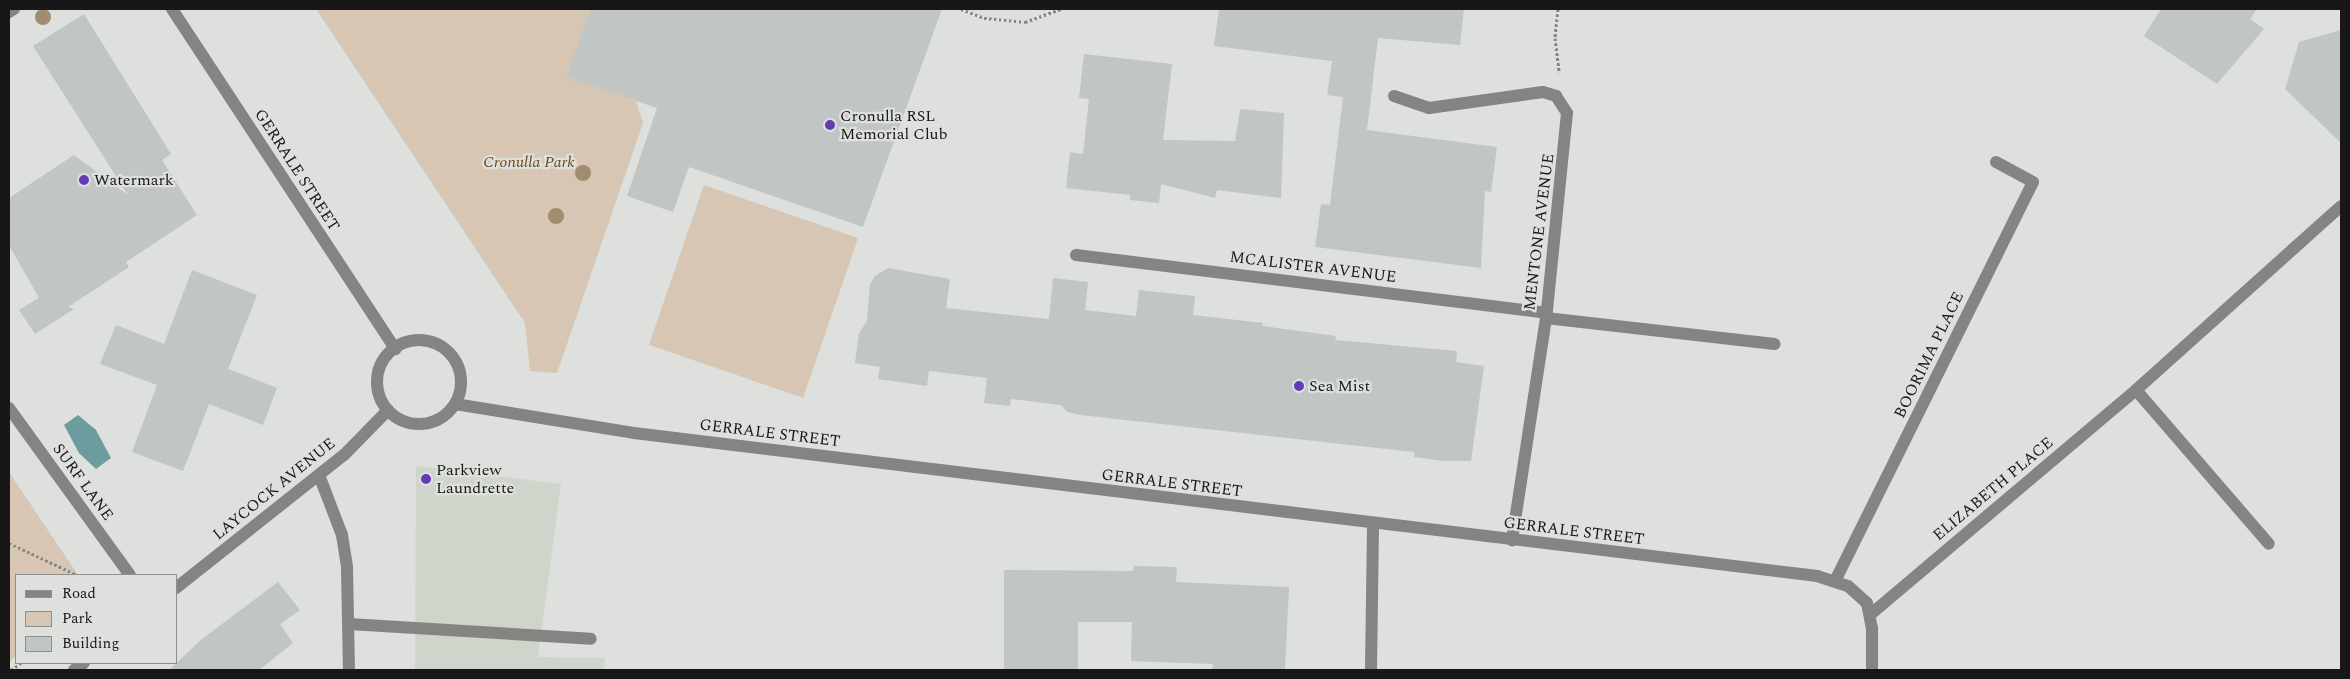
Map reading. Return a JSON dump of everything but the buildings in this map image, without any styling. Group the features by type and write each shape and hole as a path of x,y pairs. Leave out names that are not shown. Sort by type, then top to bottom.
{"street":[{"path":"9,12 14,9"},
{"name":"GERRALE STREET","path":"172,9 395,349"},
{"path":"1394,96 1429,108 1530,91 1543,92 1563,103"},
{"name":"MENTONE AVENUE","path":"1512,540 1546,315 1568,127 1563,103"},
{"name":"BOORIMA PLACE","path":"1835,581 2033,182 1996,162"},
{"name":"ELIZABETH PLACE","path":"1870,614 2136,390 2341,206"},
{"name":"MCALISTER AVENUE","path":"1076,255 1775,344"},
{"path":"418,340 441,346 451,354 461,379 455,404 436,421 423,424 398,418 388,410 378,389 378,378 380,367 395,349 418,340"},
{"path":"2136,390 2269,544"},
{"name":"GERRALE STREET","path":"455,404 634,433 1835,581 1860,594 1870,614"},
{"name":"SURF LANE","path":"9,408 129,574"},
{"name":"LAYCOCK AVENUE","path":"178,586 318,475 388,410"},
{"path":"318,475 342,534 349,624 350,670"},
{"path":"1371,670 1373,524"},
{"path":"1870,614 1872,670"},
{"path":"349,624 592,639"}],"path":[{"path":"961,9 984,18 1025,22 1061,9"},
{"path":"1558,9 1555,38 1563,103"},
{"path":"9,543 75,574"}],"shaded area":[{"path":"416,466 561,484 538,657 605,658 603,670 415,670"}],"green space":[{"name":"Cronulla Park","path":"316,9 591,9 567,77 636,101 643,123 557,373 530,371 525,323"},
{"path":"704,185 858,238 803,398 649,345"},
{"path":"9,472 77,574 15,574 15,657 9,662"}],"water":[{"path":"78,415 96,430 111,458 96,469 79,453 64,425"}],"place":[{"name":"Cronulla RSL Memorial Club","path":"830,125"},
{"name":"Watermark","path":"84,180"},
{"name":"Sea Mist","path":"1299,386"},
{"name":"Parkview Laundrette","path":"426,479"}]}
